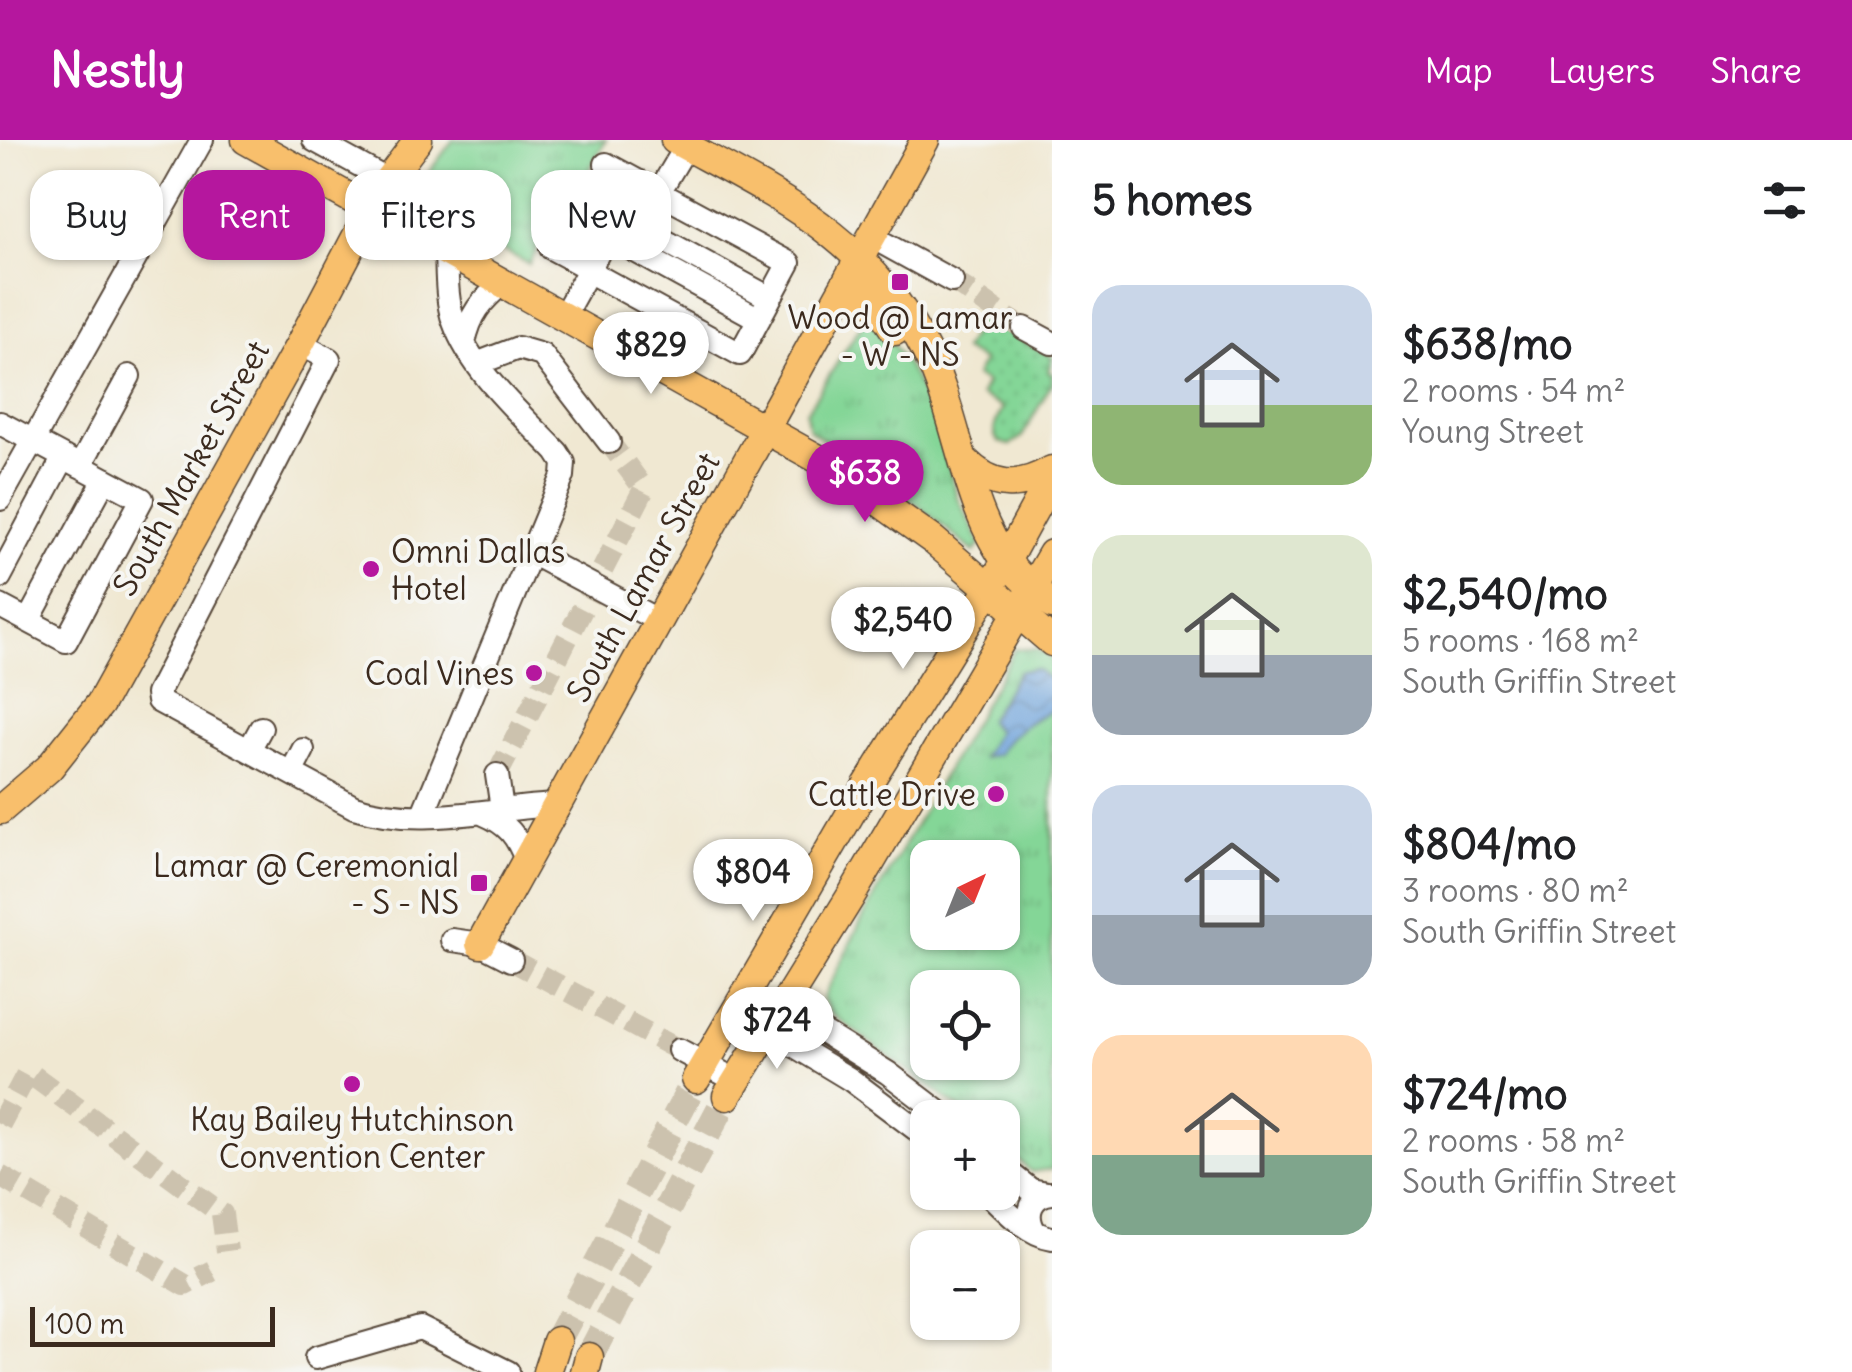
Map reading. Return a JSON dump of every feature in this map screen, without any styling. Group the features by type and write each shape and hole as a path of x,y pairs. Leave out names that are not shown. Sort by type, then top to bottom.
{"main road":[{"path":"246,140 345,195"},
{"name":"South Market Street","path":"395,170 418,140"},
{"name":"South Lamar Street","path":"466,942 526,860 767,429 921,141"},
{"path":"684,142 818,220 895,298 913,326 945,395 982,513 1006,561 1042,597"},
{"name":"South Market Street","path":"0,810 49,768 84,729 345,258"},
{"path":"463,260 767,429 882,502 1052,642"},
{"path":"965,462 978,474 1007,485 1052,474"},
{"path":"700,1072 813,876 1006,561 1052,474"},
{"path":"732,1089 1018,614 1042,597 1052,554"},
{"path":"813,876 851,896"},
{"path":"758,972 757,1001 777,1020"},
{"path":"546,1372 557,1340"}],"street":[{"path":"0,499 202,140"},
{"path":"314,140 369,170"},
{"path":"661,170 684,142"},
{"path":"606,164 617,170"},
{"path":"572,260 740,354 789,264 671,199"},
{"path":"671,258 764,309"},
{"path":"860,259 952,281"},
{"path":"422,816 532,554 563,476 564,462 464,343 448,300 446,260"},
{"path":"564,316 595,260"},
{"path":"464,343 479,303 503,282"},
{"path":"1024,328 1052,342"},
{"path":"300,344 329,358 157,694 158,701 354,807 376,814 422,816 556,805"},
{"path":"478,363 518,348 542,355 610,442"},
{"path":"0,577 129,376"},
{"path":"0,423 142,499 66,641 0,606"},
{"path":"28,621 104,479"},
{"path":"210,506 243,525"},
{"path":"532,554 659,621"},
{"path":"249,750 262,728"},
{"path":"291,773 303,750"},
{"path":"498,775 494,812 512,831 526,860"},
{"path":"466,942 511,960"},
{"path":"777,1020 888,1073 923,1100"},
{"path":"777,1020 910,1124"},
{"path":"679,1050 700,1072 732,1089"},
{"path":"1020,1182 1030,1190 1050,1193"},
{"path":"1044,1235 1029,1212 1035,1200 1050,1193"},
{"path":"1011,1210 1044,1235"},
{"path":"316,1358 420,1328 508,1372"}],"green space":[{"path":"453,140 606,140 589,170 531,170 529,264 511,254 511,170 430,170"},
{"path":"867,316 877,319 914,377 938,430 957,496 981,545 974,552 920,507 809,429 806,412"},
{"path":"981,318 1052,357 1048,372 1052,374 1052,383 1022,437 1010,445 997,440 994,431 1003,408 980,395 986,383 975,376 983,361 963,350"},
{"path":"1015,649 1038,649 1052,660 1052,1169 1031,1172 1020,1161 1020,1100 948,1100 921,1080 1020,1080 1020,970 910,970 910,1072 830,1013 823,999 861,921"}],"water":[{"path":"1036,669 1052,681 1052,710 1021,728 998,754 982,758 997,731 988,721 1019,671"}],"tunnel":[{"path":"952,281 1024,328"},
{"path":"497,775 644,489 609,442"},
{"path":"511,960 679,1050"},
{"path":"0,1124 28,1072 222,1214 227,1251"},
{"path":"557,1341 696,1079"},
{"path":"589,1357 727,1096"},
{"path":"0,1176 185,1285 212,1271"}],"place":[{"name":"Wood @ Lamar - W - NS","path":"900,282"},
{"name":"Omni Dallas Hotel","path":"371,569"},
{"name":"Coal Vines","path":"534,673"},
{"name":"Cattle Drive","path":"996,794"},
{"name":"Lamar @ Ceremonial - S - NS","path":"479,883"},
{"name":"Kay Bailey Hutchinson Convention Center","path":"352,1084"}]}
